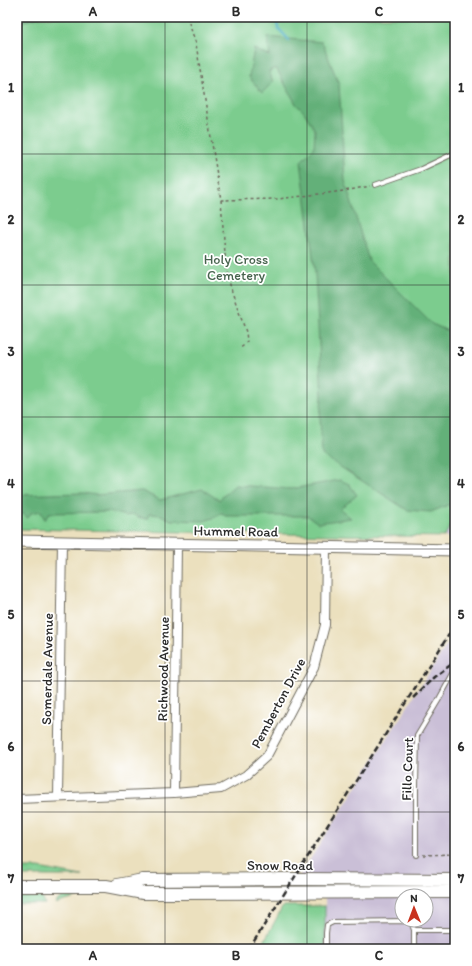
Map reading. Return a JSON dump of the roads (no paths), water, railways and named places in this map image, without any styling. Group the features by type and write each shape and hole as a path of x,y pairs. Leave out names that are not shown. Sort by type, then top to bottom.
{"main road":[{"name":"Snow Road","path":"106,886 143,880 455,880"},
{"name":"Snow Road","path":"17,886 106,886 156,893 455,892"}],"street":[{"name":"Hummel Road","path":"17,542 455,550"},
{"name":"Somerdale Avenue","path":"58,797 62,542"},
{"name":"Richwood Avenue","path":"174,792 177,545"},
{"name":"Pemberton Drive","path":"17,799 221,789 246,775 267,756 314,667 325,625 326,547"}],"lane":[{"path":"375,185 421,169 455,153"},
{"name":"Fillo Court","path":"416,855 416,736 455,670"},
{"path":"326,949 327,925 333,922 406,921 412,924 414,930 414,949"},
{"path":"414,930 455,930"}],"waterway":[{"path":"276,17 278,28 289,40"}],"railway":[{"path":"249,949 455,625"},
{"path":"413,698 434,677 455,662"}],"park label":[{"name":"Holy Cross Cemetery","path":"236,268"}]}
